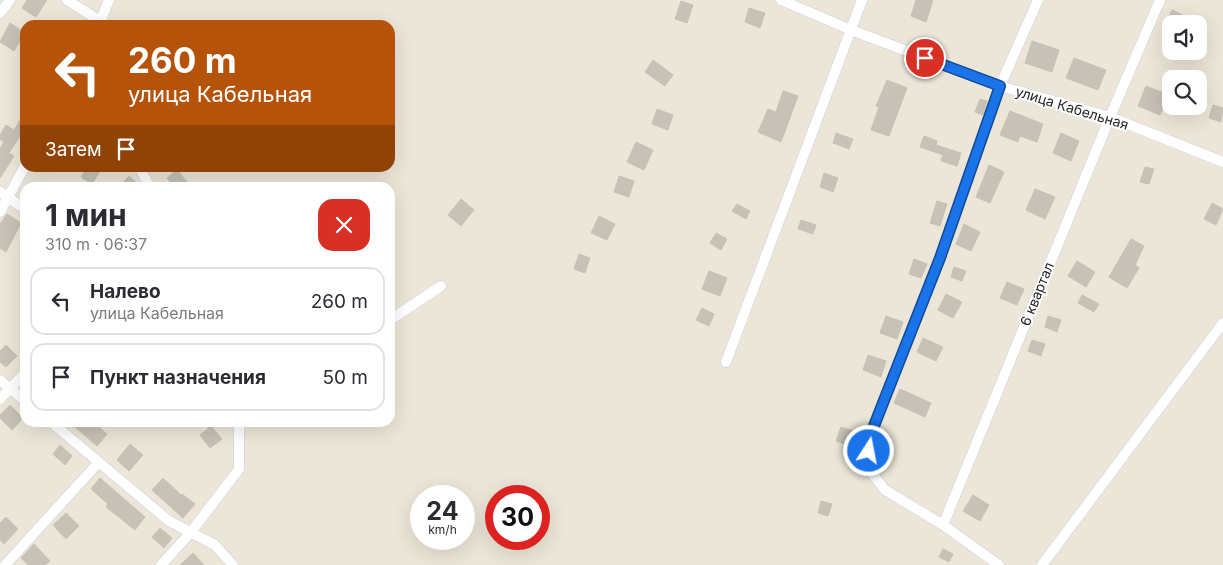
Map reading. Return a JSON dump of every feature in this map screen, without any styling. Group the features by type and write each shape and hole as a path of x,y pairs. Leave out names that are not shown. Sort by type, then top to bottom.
{"street":[{"path":"0,13 10,0"},
{"path":"67,0 96,20"},
{"path":"101,20 109,0"},
{"name":"улица Кабельная","path":"781,0 850,30 1000,86 1110,116 1223,162"},
{"path":"726,362 862,0"},
{"path":"1000,565 943,525 885,490 867,467 870,436 940,258 1000,86 1038,0"},
{"name":"6 квартал","path":"943,525 1110,116 1160,0"},
{"path":"0,212 4,195 21,172"},
{"path":"4,195 20,206"},
{"path":"395,317 441,286"},
{"path":"1042,565 1223,323"},
{"path":"0,399 20,378"},
{"path":"0,380 20,397"},
{"path":"57,427 169,521 215,545 233,565"},
{"path":"161,565 191,532 239,469 239,427"},
{"path":"5,565 99,462"}],"building":[{"path":"27,0 47,0 36,17 22,8"},
{"path":"916,0 933,0 926,22 911,16"},
{"path":"681,1 693,5 687,23 675,19"},
{"path":"749,8 765,13 760,28 745,22"},
{"path":"1172,10 1183,15 1170,15"},
{"path":"10,23 20,30 20,41 14,51 0,42"},
{"path":"1032,41 1059,50 1052,72 1025,63"},
{"path":"1074,58 1106,70 1098,90 1066,78"},
{"path":"653,60 673,75 665,86 645,72"},
{"path":"887,80 907,88 889,136 871,130 879,107 876,106"},
{"path":"1146,86 1162,92 1162,111 1160,115 1138,106"},
{"path":"783,91 798,96 781,142 758,132 768,109 776,112"},
{"path":"980,99 987,101 983,115 975,112"},
{"path":"1213,105 1223,108 1221,122 1209,118"},
{"path":"657,109 673,115 668,130 652,124"},
{"path":"1010,111 1043,124 1037,142 1020,136 1018,142 1000,135"},
{"path":"20,120 20,136 9,153 14,156 0,178 0,148 4,142 0,139 0,135 6,125 14,130"},
{"path":"836,133 853,139 849,149 833,143"},
{"path":"1061,133 1079,141 1071,161 1053,153"},
{"path":"924,136 937,141 936,145 961,153 957,166 941,161 943,155 920,147"},
{"path":"636,142 653,150 644,170 627,162"},
{"path":"989,165 1004,172 990,203 976,197"},
{"path":"1145,167 1154,169 1149,184 1140,182"},
{"path":"84,172 99,172 93,182 89,182 81,177"},
{"path":"174,172 179,172 187,182 170,182 167,178"},
{"path":"824,173 838,178 833,192 820,187"},
{"path":"129,176 136,182 124,182"},
{"path":"619,176 634,181 629,197 614,192"},
{"path":"1035,189 1055,197 1045,219 1026,210"},
{"path":"461,199 474,210 461,226 448,215"},
{"path":"937,201 947,204 940,226 930,223"},
{"path":"1212,203 1223,209 1216,225 1204,219"},
{"path":"737,204 750,211 746,219 732,211"},
{"path":"7,214 20,222 6,252 0,248 0,224"},
{"path":"599,216 615,224 607,240 591,233"},
{"path":"801,220 816,225 813,234 798,229"},
{"path":"964,224 980,232 971,251 956,244"},
{"path":"716,233 727,239 721,250 710,243"},
{"path":"1131,239 1144,246 1135,265 1139,268 1127,288 1109,277"},
{"path":"579,254 590,258 585,273 574,269"},
{"path":"914,259 927,264 921,278 909,274"},
{"path":"1077,261 1095,272 1086,287 1068,276"},
{"path":"954,267 966,271 962,281 951,277"},
{"path":"709,271 727,278 720,296 702,289"},
{"path":"1007,282 1024,289 1017,305 1000,298"},
{"path":"946,294 962,302 953,318 938,310"},
{"path":"1082,295 1099,304 1094,312 1078,303"},
{"path":"702,308 714,314 709,326 696,320"},
{"path":"886,316 903,322 897,339 880,333"},
{"path":"1048,316 1061,320 1057,332 1045,327"},
{"path":"923,338 943,347 936,361 917,352"},
{"path":"1032,340 1045,344 1041,356 1028,351"},
{"path":"6,345 17,356 6,367 0,362 0,351"},
{"path":"868,355 886,361 881,377 863,370"},
{"path":"900,389 931,403 925,417 894,403"},
{"path":"10,405 20,415 20,421 12,430 0,418 0,415"},
{"path":"75,427 99,427 107,434 97,446"},
{"path":"212,427 222,439 210,448 200,435"},
{"path":"841,427 856,432 851,446 836,441"},
{"path":"130,444 143,455 129,471 117,460"},
{"path":"60,445 72,456 65,465 53,454"},
{"path":"100,478 145,517 135,530 106,507 108,504 91,489"},
{"path":"163,478 181,495 195,504 183,518 152,490"},
{"path":"973,495 989,505 980,521 963,511"},
{"path":"821,501 832,504 828,516 818,513"},
{"path":"66,513 79,526 66,539 53,525"},
{"path":"6,517 18,529 4,544 0,540 0,523"},
{"path":"160,528 172,538 164,548 152,537"},
{"path":"34,544 50,561 45,565 28,565 21,558"},
{"path":"943,549 953,554 949,562 939,557"},
{"path":"193,553 204,565 180,565"}],"route":[{"path":"869,451 870,436 940,258 1000,86 925,58"}]}
